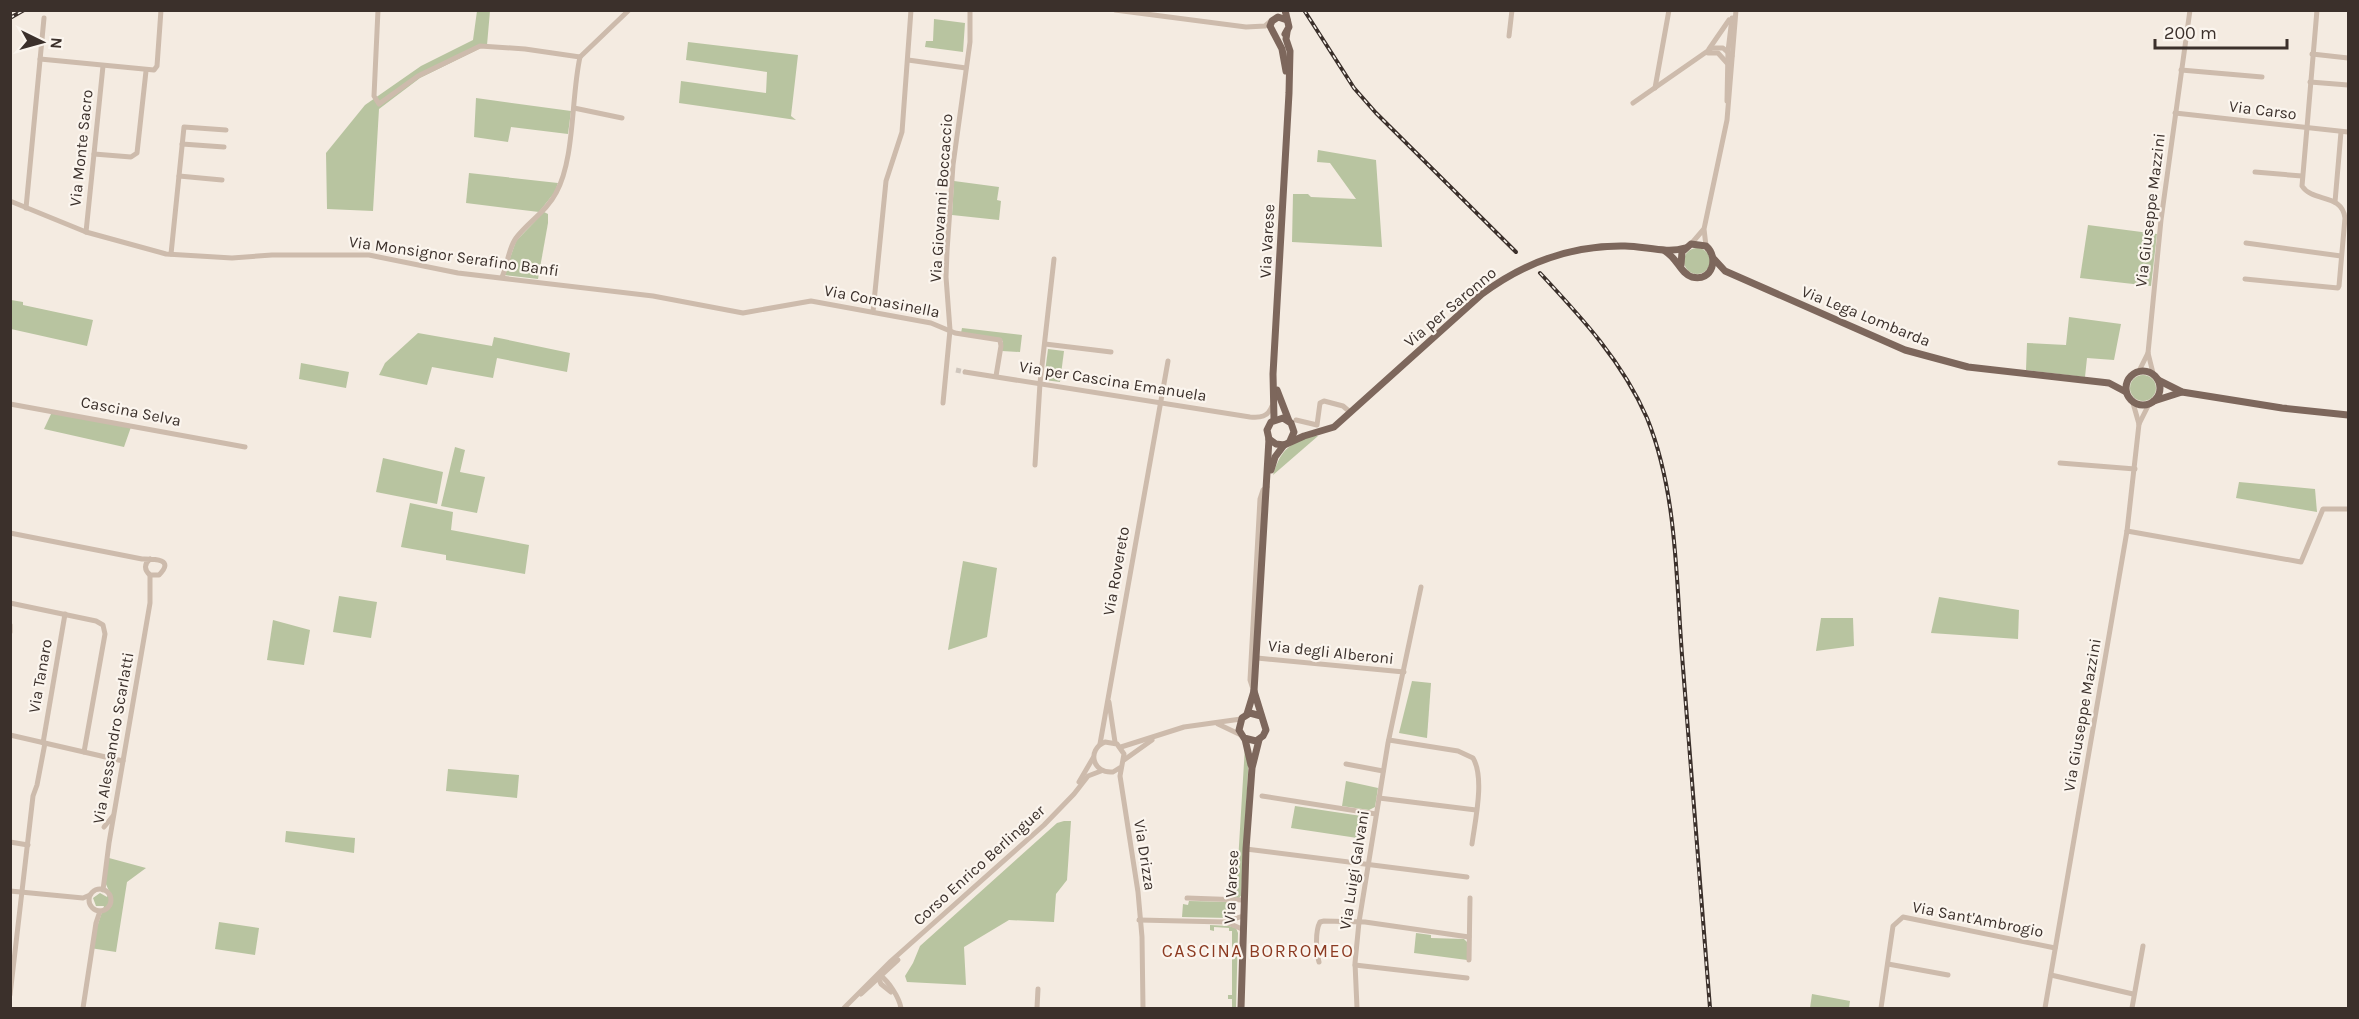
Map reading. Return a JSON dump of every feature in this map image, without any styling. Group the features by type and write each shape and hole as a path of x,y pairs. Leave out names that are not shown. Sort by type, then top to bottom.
{"main road":[{"path":"1278,10 1270,26 1272,33 1281,36 1287,32 1289,27 1285,10"},
{"path":"1273,19 1280,17 1287,20"},
{"name":"Via Varese","path":"1271,422 1288,110 1290,51 1286,39 1287,32"},
{"name":"Via Varese","path":"1272,33 1279,42 1284,56 1288,110"},
{"name":"Via per Saronno","path":"1287,443 1328,430 1458,314 1494,285 1519,270 1545,258 1582,248 1618,246 1659,249 1688,246"},
{"path":"1659,249 1675,258 1689,276 1699,277 1707,274 1712,268 1714,260 1711,250 1706,246 1688,246 1681,255 1681,265"},
{"name":"Via Lega Lombarda","path":"1714,260 1725,272"},
{"name":"Via Lega Lombarda","path":"1707,274 1725,272 1905,350 1968,367 2109,383 2128,379"},
{"path":"2152,403 2160,391 2158,380 2153,373 2139,371 2128,379 2126,392 2133,403 2152,403 2182,392"},
{"name":"Via Varese","path":"1273,374 1279,400 1292,421"},
{"path":"2158,380 2182,392 2282,408 2349,415"},
{"name":"Via Lega Lombarda","path":"2109,383 2126,392"},
{"path":"1254,691 1266,730 1259,740 1251,741 1243,737 1238,727 1254,691 1267,487 1269,439 1267,433 1271,422 1283,418 1315,433"},
{"path":"1267,487 1275,457 1294,432 1292,421"},
{"path":"1269,439 1276,444 1287,443"},
{"path":"1244,717 1253,713 1261,716"},
{"name":"Via Varese","path":"1243,737 1252,768"},
{"name":"Via Varese","path":"1241,1008 1246,849 1252,768 1259,740"}],"street":[{"path":"40,59 154,70 157,66 161,10"},
{"path":"378,10 374,96 379,104 417,76 480,46 525,49 580,57"},
{"path":"502,277 515,240 541,213 556,193 568,150 580,57 629,10"},
{"path":"873,312 886,181 902,132 911,10"},
{"name":"Via Giovanni Boccaccio","path":"943,403 950,330 946,277 947,251 953,165 970,36 970,10"},
{"path":"1115,10 1210,24 1254,27 1265,26 1273,19"},
{"path":"1509,36 1512,10"},
{"path":"1655,88 1668,10"},
{"name":"Via Giuseppe Mazzini","path":"2148,353 2161,220 2190,10"},
{"path":"2246,279 2338,288 2344,213 2340,204 2304,190 2302,176 2317,10"},
{"path":"1703,55 1719,38 1734,12"},
{"path":"1706,246 1704,229 1728,115 1734,12"},
{"path":"26,208 44,18"},
{"path":"1254,27 1272,33"},
{"path":"1633,104 1715,47 1720,46 1730,54"},
{"path":"1703,55 1710,52 1718,53 1727,63"},
{"path":"1728,115 1727,63 1730,54"},
{"path":"2312,54 2349,58"},
{"path":"908,60 966,68"},
{"name":"Via Monte Sacro","path":"86,232 103,66"},
{"path":"2181,70 2262,77"},
{"path":"94,154 131,157 137,153 146,71"},
{"path":"2310,82 2349,85"},
{"path":"574,108 622,118"},
{"name":"Via Carso","path":"2175,113 2349,132"},
{"path":"171,254 184,127 226,130"},
{"path":"2335,202 2341,132"},
{"path":"182,144 224,147"},
{"path":"2255,172 2302,176"},
{"path":"179,176 222,180"},
{"name":"Via Monsignor Serafino Banfi","path":"10,201 86,232 171,254 232,258 272,255 369,255 458,273 578,287"},
{"path":"1688,246 1704,229"},
{"path":"2246,243 2341,256"},
{"path":"1035,465 1040,383 1054,258"},
{"name":"Via Comasinella","path":"578,287 653,296 743,313 811,301 931,323 957,334 1001,341 996,376"},
{"path":"1045,344 1111,352"},
{"path":"2139,371 2148,353"},
{"path":"2148,353 2153,373"},
{"name":"Via Rovereto","path":"1100,744 1168,361"},
{"path":"947,369 956,370"},
{"name":"Via per Cascina Emanuela","path":"965,372 1257,417 1271,422"},
{"path":"1257,417 1263,417 1269,413 1274,393"},
{"path":"1292,421 1317,425 1320,404 1324,401 1343,406 1350,412"},
{"name":"Via Giuseppe Mazzini","path":"2045,1008 2127,531 2139,424 2133,403"},
{"name":"Via Giuseppe Mazzini","path":"2139,424 2152,403"},
{"name":"Cascina Selva","path":"10,404 245,447"},
{"path":"2060,463 2134,469"},
{"path":"1254,691 1250,680 1259,521 1261,495 1267,487"},
{"path":"2127,531 2301,562 2323,509 2349,509"},
{"path":"10,533 130,556 156,558 163,562 163,571 159,575 148,572 130,556"},
{"path":"148,572 146,564 150,559"},
{"name":"Via Alessandro Scarlatti","path":"148,572 150,603"},
{"name":"Via Alessandro Scarlatti","path":"100,890 150,603 159,575"},
{"name":"Via Luigi Galvani","path":"1357,1008 1355,966 1359,922 1383,771 1420,587"},
{"path":"10,603 101,622 104,627 84,752"},
{"name":"Via Tanaro","path":"10,995 21,892 29,855 33,796 37,785 65,614"},
{"path":"10,625 10,632"},
{"name":"Via degli Alberoni","path":"1257,658 1404,672"},
{"path":"1108,696 1115,742"},
{"path":"1121,747 1184,727 1244,717"},
{"path":"1216,723 1243,737"},
{"path":"10,735 123,761"},
{"path":"1109,773 1158,735"},
{"path":"1389,740 1471,756 1478,772 1472,844"},
{"path":"1121,783 1095,765 1093,758 1095,749 1108,741 1115,742 1121,747 1122,764"},
{"name":"Corso Enrico Berlinguer","path":"1061,808 1093,758"},
{"name":"Via Drizza","path":"1122,764 1121,783 1138,892 1142,937 1143,1008"},
{"path":"1346,764 1383,771"},
{"name":"Corso Enrico Berlinguer","path":"844,1008 868,989 916,941 1012,855 1061,808 1088,776 1101,771"},
{"path":"1262,796 1376,814"},
{"path":"1379,798 1476,810"},
{"path":"104,827 114,815"},
{"path":"10,842 28,845"},
{"path":"1246,849 1467,878"},
{"path":"89,899 100,890 110,895 110,903 106,909 98,911"},
{"path":"10,891 62,894 89,899 98,911 83,1008"},
{"path":"1468,960 1470,897"},
{"path":"1187,898 1243,900"},
{"path":"1139,920 1225,922 1243,916"},
{"name":"Via Sant'Ambrogio","path":"1888,964 1893,926 1903,918 2055,948"},
{"path":"1319,962 1317,956 1318,924 1324,921 1359,922 1469,937"},
{"path":"1225,922 1242,929"},
{"name":"Corso Enrico Berlinguer","path":"844,1008 888,970 916,941"},
{"path":"2132,1008 2143,946"},
{"path":"1881,1008 1888,964 1948,975"},
{"path":"1355,966 1467,978"},
{"path":"886,984 888,970"},
{"path":"2051,975 2133,994"},
{"path":"880,977 895,995 901,1008"},
{"path":"868,989 886,984"},
{"path":"1038,989 1038,1008"}],"green space":[{"path":"477,11 490,11 487,45 420,78 379,109 373,211 327,209 326,153 365,105 421,66 473,40"},
{"path":"934,19 965,23 963,52 925,47 926,41 933,41"},
{"path":"688,42 798,55 791,116 796,120 679,103 681,81 766,93 767,72 686,60"},
{"path":"476,98 571,111 568,134 511,127 508,142 474,137"},
{"path":"1318,150 1376,160 1382,247 1292,242 1293,194 1356,199 1330,163 1317,162"},
{"path":"469,173 558,183 555,192 539,212 466,203"},
{"path":"954,181 999,187 997,200 1001,201 999,220 952,215"},
{"path":"544,212 548,214 548,223 538,279 504,275 516,241"},
{"path":"2088,225 2157,234 2151,286 2080,278"},
{"path":"1697,248 1706,252 1710,261 1706,270 1697,274 1688,270 1684,261 1688,252"},
{"path":"11,300 23,302 23,305 93,320 87,346 11,329"},
{"path":"2069,317 2121,324 2114,360 2087,358 2085,377 2026,370 2027,343 2066,345"},
{"path":"962,328 1022,335 1020,352 1002,351 1003,341 961,333"},
{"path":"418,333 492,346 494,337 570,353 567,372 497,358 493,378 432,367 427,385 379,375 385,363"},
{"path":"1048,349 1064,351 1060,382 1044,380"},
{"path":"301,363 349,372 346,388 299,379"},
{"path":"2143,375 2153,378 2156,388 2153,398 2143,401 2133,398 2130,388 2133,378"},
{"path":"52,412 131,427 124,447 44,429"},
{"path":"1309,436 1318,436 1273,475 1278,460 1285,450"},
{"path":"455,447 465,450 460,472 485,477 477,513 441,506"},
{"path":"383,458 443,472 437,504 376,492"},
{"path":"2239,482 2315,489 2317,512 2236,498"},
{"path":"410,503 453,512 451,530 529,545 525,574 446,560 446,555 401,547"},
{"path":"963,561 997,568 987,637 948,650"},
{"path":"339,596 377,602 371,638 333,632"},
{"path":"1939,597 2019,610 2018,639 1931,633"},
{"path":"1821,618 1853,618 1854,646 1816,651"},
{"path":"273,620 310,630 304,665 267,660"},
{"path":"1412,681 1431,683 1427,738 1399,733"},
{"path":"1245,746 1248,755 1248,773 1241,896 1238,899 1232,898 1231,895 1236,895"},
{"path":"448,769 519,775 517,798 446,791"},
{"path":"1346,781 1378,788 1375,807 1369,810 1342,806"},
{"path":"1295,806 1368,817 1364,839 1291,828"},
{"path":"1071,821 1067,880 1056,894 1054,922 1009,920 964,947 966,985 907,982 905,976 920,946 1057,823"},
{"path":"286,831 355,838 354,853 285,842"},
{"path":"109,858 146,868 127,882 116,952 90,948 104,906 96,906 93,898 100,893 107,897 109,891 105,882"},
{"path":"1189,901 1233,902 1237,904 1237,914 1229,918 1182,917 1183,904 1188,905"},
{"path":"219,922 259,928 255,955 215,949"},
{"path":"1210,925 1236,928 1238,933 1236,1008 1232,1008 1232,999 1228,999 1228,995 1232,995 1232,931 1229,931 1229,928 1214,927 1214,931 1210,930"},
{"path":"1416,933 1431,935 1431,938 1464,939 1467,942 1467,960 1414,953"},
{"path":"1812,994 1850,1001 1849,1008 1810,1008"}],"tunnel":[{"path":"956,370 965,372"}],"railway":[{"path":"10,18 24,10"},
{"path":"1304,10 1354,88 1376,113 1516,252"},
{"path":"1540,273 1600,341 1626,378 1647,418 1664,475 1674,535 1710,1008"}],"district":[{"name":"CASCINA BORROMEO","path":"1258,951"}]}
